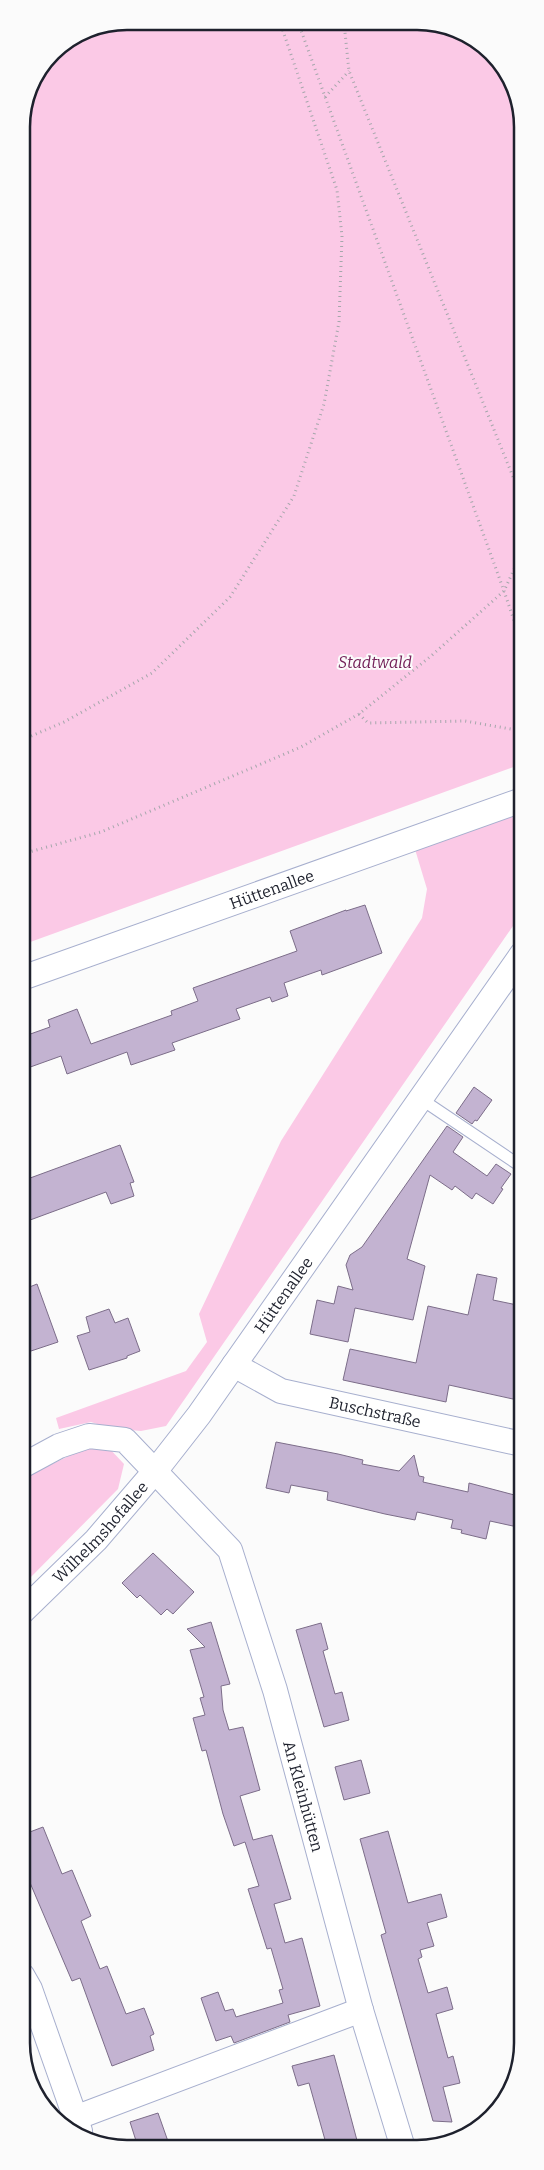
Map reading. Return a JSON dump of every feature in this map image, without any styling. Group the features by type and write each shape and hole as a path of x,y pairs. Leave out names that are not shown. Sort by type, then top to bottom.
{"street":[{"name":"Hüttenallee","path":"30,975 514,803"},
{"name":"Hüttenallee","path":"234,1365 514,965"},
{"name":"Buschstraße","path":"234,1365 281,1391 514,1442"},
{"name":"Wilhelmshofallee","path":"30,1604 96,1540 156,1470 199,1415 234,1365"},
{"name":"Wilhelmshofallee","path":"30,1462 59,1446 89,1436 125,1440 156,1470"},
{"name":"An Kleinhütten","path":"156,1470 230,1550 275,1690 361,2010 401,2140"},
{"path":"30,1989 78,2125 361,2010"}],"lane":[{"path":"420,1099 514,1162"}],"path":[{"path":"30,737 64,722 152,673 230,597 294,496 324,404 339,322 342,236 337,190 283,30"},
{"path":"301,30 514,620"},
{"path":"345,30 349,71 514,479"},
{"path":"325,97 349,71"},
{"path":"30,852 100,832 301,748 359,714 431,656 504,591 514,569"},
{"path":"359,714 368,723 465,720 514,729"}],"green space":[{"name":"Stadtwald","path":"120,30 424,30 448,35 466,43 490,63 501,78 511,102 514,127 514,767 30,942 30,120 33,102 43,78 58,58 73,46 90,37"},
{"path":"514,810 514,925 166,1426 141,1431 109,1428 91,1422 59,1429 56,1418 186,1371 207,1342 199,1314 281,1141 422,918 427,889 414,846"},
{"path":"87,1447 108,1447 124,1464 118,1489 30,1578 30,1475"}],"building":[{"path":"365,905 382,953 322,975 321,970 284,983 288,996 272,1002 270,997 236,1009 240,1019 172,1043 175,1050 131,1065 127,1052 67,1074 61,1056 30,1067 30,1034 50,1027 48,1020 77,1009 91,1044 172,1015 171,1011 198,1001 193,988 297,951 290,931"},
{"path":"474,1087 492,1100 477,1121 475,1120 472,1124 456,1113"},
{"path":"447,1126 463,1137 453,1152 487,1176 496,1164 511,1174 501,1188 503,1189 493,1204 476,1193 472,1199 455,1186 452,1190 430,1175 407,1259 425,1266 413,1320 355,1308 348,1342 310,1334 317,1300 334,1304 338,1286 353,1290 346,1265 350,1255 362,1247"},
{"path":"120,1145 134,1182 130,1183 134,1196 111,1204 106,1192 30,1220 30,1178"},
{"path":"477,1274 497,1278 493,1300 514,1304 514,1399 449,1385 446,1402 343,1380 350,1349 416,1363 428,1306 468,1315"},
{"path":"37,1284 58,1342 30,1351 30,1287"},
{"path":"109,1309 115,1323 128,1318 140,1351 127,1356 127,1358 89,1370 77,1336 90,1332 86,1317"},
{"path":"276,1442 338,1454 363,1460 362,1464 399,1471 414,1455 419,1476 424,1477 423,1482 468,1492 469,1483 514,1495 514,1526 490,1521 486,1539 461,1533 462,1530 451,1528 453,1520 417,1512 415,1520 385,1514 327,1500 328,1492 291,1485 289,1493 266,1488"},
{"path":"153,1553 194,1592 173,1614 167,1609 161,1615 140,1595 137,1598 122,1583"},
{"path":"211,1622 230,1684 221,1686 223,1710 229,1730 243,1727 260,1790 240,1796 253,1840 272,1835 291,1899 274,1904 285,1943 302,1938 320,2006 288,2015 290,2022 234,2043 231,2036 216,2041 201,1998 218,1992 225,2011 233,2009 236,2017 283,2003 279,1990 283,1989 271,1948 267,1949 248,1889 259,1886 245,1842 234,1846 223,1814 206,1750 202,1751 193,1718 205,1715 200,1698 204,1697 190,1650 205,1647 187,1629"},
{"path":"321,1623 328,1649 323,1651 335,1694 342,1692 349,1720 324,1727 296,1630"},
{"path":"361,1760 370,1793 344,1800 335,1767"},
{"path":"43,1827 62,1874 72,1870 91,1916 81,1921 100,1969 107,1966 126,2014 144,2008 154,2034 150,2036 154,2050 112,2066 80,1978 72,1981 30,1883 30,1832"},
{"path":"388,1831 408,1903 441,1894 447,1917 427,1923 434,1946 420,1950 422,1957 418,1959 428,1993 447,1987 453,2009 436,2014 448,2058 453,2056 460,2083 443,2087 452,2122 433,2121 381,1935 386,1933 360,1839"},
{"path":"334,2055 357,2140 325,2140 309,2083 298,2086 292,2066"},
{"path":"158,2113 168,2140 136,2140 130,2122"}]}
